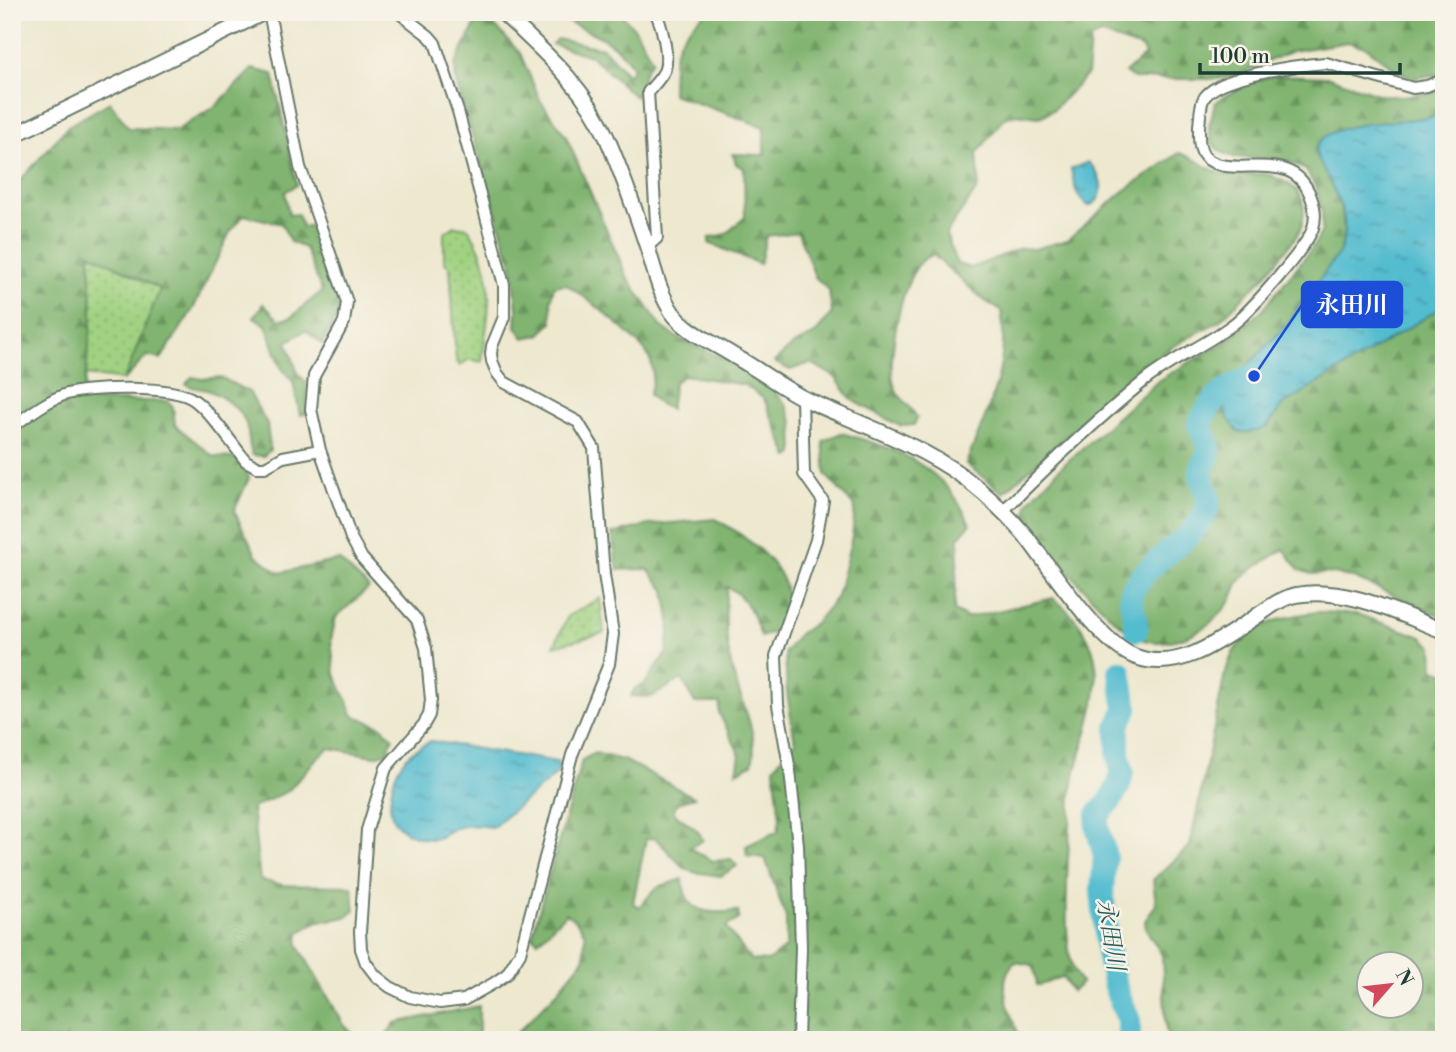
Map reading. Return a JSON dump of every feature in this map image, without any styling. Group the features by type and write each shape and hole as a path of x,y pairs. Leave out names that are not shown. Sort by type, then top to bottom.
{"street":[{"path":"12,136 267,12 300,167 347,302 344,321 314,376 311,409 320,450 351,538 362,558 417,620 426,648 430,677 429,715 386,768 367,830 361,949 366,963 376,976 410,998 440,1003 464,1000 507,974 520,953 572,755 609,664 614,634 604,574 594,448 578,422 504,382 497,373 492,361 492,346 504,317 504,285 458,111 435,43 398,12"},
{"path":"502,12 559,67 592,109 608,139 660,288 673,313 695,332 802,397 930,455 970,482 1003,511 1087,614 1124,652 1148,661 1163,662 1191,655 1278,601 1300,594 1336,595 1444,631"},
{"path":"647,247 657,238 648,92 665,69 664,36 661,22 655,12"},
{"path":"1003,511 1052,462 1144,381 1234,324 1291,262 1313,230 1315,210 1308,189 1290,172 1262,166 1234,167 1212,161 1205,156 1200,148 1199,127 1203,99 1211,92 1251,75 1274,68 1311,64 1326,63 1413,88 1444,79"},
{"path":"12,427 33,411 65,395 91,389 168,391 195,400 246,461 257,467 265,467 284,457 320,450"},
{"path":"799,1040 801,948 798,845 790,771 778,705 776,656 816,540 823,501 804,474 802,397"}],"green space":[{"path":"548,12 619,12 636,30 652,60 645,70 635,97 591,56 552,44 557,39 603,48 628,75 633,67 624,55 604,39"},
{"path":"706,12 1444,12 1444,73 1415,78 1398,71 1366,47 1348,42 1292,51 1237,75 1217,79 1135,79 1125,73 1145,55 1142,48 1100,34 1090,40 1087,75 1053,110 1040,117 1015,114 1003,119 977,154 977,189 946,234 957,264 971,268 1021,248 1034,249 1067,240 1123,192 1179,153 1223,174 1266,174 1289,184 1300,195 1304,216 1299,233 1264,277 1219,321 1167,350 1003,493 966,464 1000,371 1003,351 1001,311 985,301 933,255 923,260 908,283 892,353 893,381 900,396 917,418 914,425 900,426 852,400 835,377 811,363 790,370 774,362 793,345 815,334 832,313 829,290 815,277 798,232 766,236 760,264 709,243 709,238 726,234 745,217 744,168 736,164 733,154 764,155 764,127 672,94 674,56 677,48 686,32"},
{"path":"477,21 496,27 520,53 540,100 566,136 627,277 661,326 676,337 754,375 773,390 786,405 793,423 794,454 789,457 764,399 745,385 685,375 674,382 670,409 660,405 649,395 653,371 644,349 611,318 566,284 554,286 551,300 552,323 539,335 524,338 516,327 513,269 456,82 455,65"},
{"path":"252,69 273,74 297,185 285,192 289,215 298,214 302,227 313,225 341,302 338,315 322,344 306,330 287,342 298,374 306,382 307,414 300,415 293,382 281,367 266,325 254,317 263,304 279,320 290,318 322,291 305,248 290,242 282,224 244,215 230,232 193,309 161,359 147,356 124,380 160,289 90,253 92,317 83,401 168,401 173,407 175,425 213,456 239,459 249,478 234,511 256,555 279,573 339,560 369,588 336,617 331,640 335,674 354,716 381,726 393,738 387,753 374,756 329,748 288,791 252,808 260,880 283,885 352,886 355,910 346,917 314,923 299,933 298,945 344,1025 359,1040 12,1040 12,297 22,295 22,232 12,232 12,209 19,207 18,183 68,126 110,102 129,128 177,130 217,105"},
{"path":"1280,75 1329,77 1380,95 1403,96 1444,90 1444,115 1316,154 1334,189 1342,213 1344,225 1340,251 1286,326 1249,364 1267,428 1281,406 1444,306 1444,617 1351,577 1327,573 1311,574 1299,570 1284,549 1244,576 1228,604 1205,627 1176,640 1152,642 1131,633 1098,604 1063,565 1026,516 1028,502 1060,468 1159,380 1233,337 1263,309 1314,246 1322,231 1322,211 1317,190 1306,170 1284,160 1233,157 1219,151 1211,142 1209,127 1215,103 1263,78"},
{"path":"455,226 468,228 478,245 488,277 489,293 482,362 469,359 460,366 456,360 450,267 444,262 444,233"},
{"path":"90,252 161,289 124,380 84,375 92,317"},
{"path":"192,377 220,377 249,392 267,424 270,450 264,456 252,455 247,427 237,409 207,390 186,384"},
{"path":"841,433 882,446 918,463 933,474 960,504 970,524 959,538 954,611 967,618 1053,598 1076,620 1090,642 1096,664 1096,687 1072,788 1067,898 1070,954 1073,968 1081,983 1072,992 1063,977 1037,985 1033,965 1015,962 1005,979 1005,989 1009,1010 1021,1040 510,1040 556,993 584,959 585,934 566,913 538,941 532,935 582,760 595,753 626,761 694,797 677,803 673,812 698,831 703,840 689,848 713,861 731,859 737,866 721,876 693,872 684,868 655,838 646,839 633,903 639,907 657,887 683,879 688,900 694,906 709,912 738,911 739,919 726,927 751,960 768,961 786,947 786,918 765,858 747,856 746,846 778,831 780,818 774,767 795,742 787,693 785,652 799,634 816,622 837,597 852,537 855,507 826,475 823,441"},
{"path":"715,519 748,540 769,559 783,581 786,593 785,607 776,631 761,637 745,601 727,587 725,618 728,648 735,680 751,728 754,752 752,764 737,772 740,755 719,713 720,703 695,703 682,679 651,697 631,696 634,689 644,685 667,652 670,621 665,590 648,569 618,570 612,534 649,525"},
{"path":"600,598 604,633 554,646 568,616"},
{"path":"1319,612 1357,614 1422,637 1433,647 1434,669 1444,672 1444,1040 1169,1040 1162,955 1146,929 1145,921 1156,904 1153,880 1190,846 1225,673 1234,651 1241,641 1260,627 1284,618"},
{"path":"479,1006 479,1040 383,1040 395,1023"}],"water":[{"path":"1444,115 1444,306 1281,406 1264,428 1238,432 1228,418 1222,402 1227,387 1286,326 1340,251 1345,229 1344,219 1334,190 1316,154 1321,140 1333,132 1351,127"},
{"path":"1088,162 1101,185 1099,197 1089,206 1078,195 1071,169"},
{"path":"431,741 558,762 559,772 493,827 465,826 431,839 420,837 406,832 395,822 390,808 391,792 402,762"}],"waterway":[{"path":"233,12 237,14"},
{"name":"永田川","path":"1136,630 1131,598 1134,588 1151,567 1193,530 1207,508 1208,498 1201,471 1209,448 1199,425 1216,399 1256,374"},
{"name":"永田川","path":"1120,672 1126,709 1118,726 1118,754 1122,772 1119,785 1109,803 1098,814 1097,826 1105,856 1102,890 1108,952 1115,986 1129,1021 1129,1040"}],"place":[{"name":"永田川","path":"1254,376"}]}
